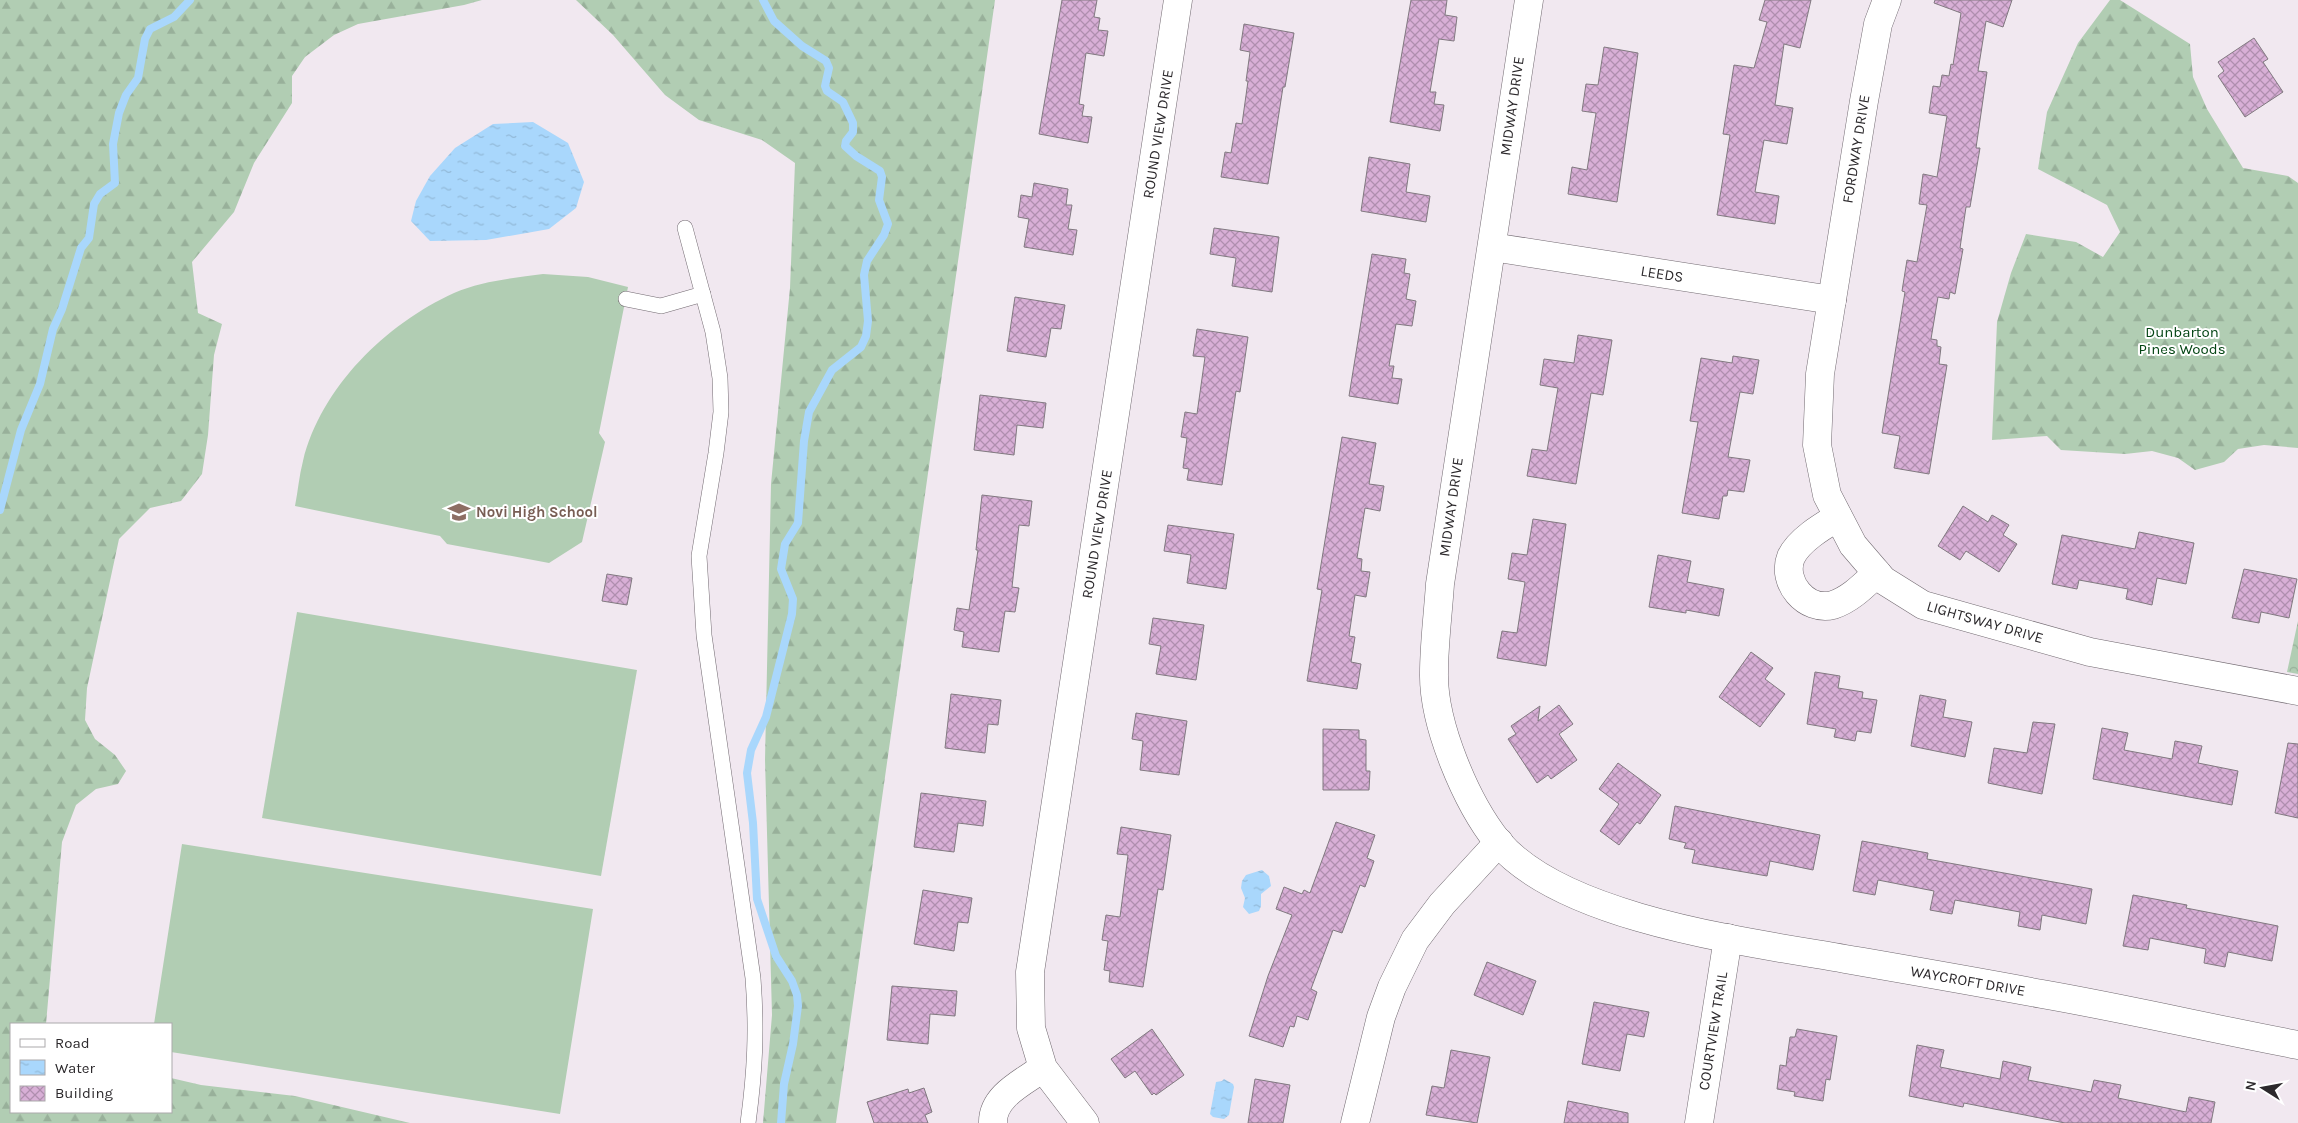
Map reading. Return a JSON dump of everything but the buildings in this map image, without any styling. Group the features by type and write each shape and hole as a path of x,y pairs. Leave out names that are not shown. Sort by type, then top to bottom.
{"street":[{"name":"ROUND VIEW DRIVE","path":"1085,1123 1043,1068 1031,1028 1030,972 1178,0"},
{"name":"MIDWAY DRIVE","path":"1529,0 1459,449 1440,584 1434,673 1436,704 1454,766 1499,842 1538,877 1597,903 1639,916"},
{"name":"FORDWAY DRIVE","path":"1832,300 1878,24 1887,0"},
{"name":"LEEDS","path":"1492,247 1832,300"},
{"name":"LIGHTSWAY DRIVE","path":"1832,300 1820,374 1817,445 1827,496 1853,546 1883,580 1923,605 2081,650 2298,691"},
{"path":"1838,517 1806,540 1792,556 1789,564 1791,581 1797,592 1808,602 1824,606 1832,605 1858,591 1877,573"},
{"path":"1355,1123 1381,1018 1392,987 1415,940 1442,904 1499,842"},
{"name":"WAYCROFT DRIVE","path":"1639,916 1728,938 2045,994 2298,1045"},
{"name":"COURTVIEW TRAIL","path":"1699,1123 1728,938"},
{"path":"993,1123 994,1108 998,1103 1043,1068"}],"lane":[{"path":"685,228 713,332 720,378 721,412 699,556 704,635 757,1024 755,1072 748,1123"},
{"path":"626,299 661,306 703,294"}],"green space":[{"path":"0,0 482,0 358,24 334,35 305,57 292,76 292,103 254,163 234,212 192,262 198,313 222,324 214,355 208,435 202,474 181,501 150,508 119,539 87,688 85,720 95,739 115,755 126,771 118,784 96,789 76,805 62,842 46,1023 10,1023 10,1113 172,1113 172,1078 201,1085 295,1096 410,1123 0,1123"},
{"path":"576,0 995,0 836,1123 763,1123 772,1015 765,760 771,484 790,288 795,163 762,140 699,120 665,95 613,35"},
{"name":"Dunbarton Pines Woods","path":"2110,0 2120,0 2190,44 2193,77 2207,109 2243,168 2288,176 2298,183 2298,448 2264,445 2238,449 2224,462 2195,470 2178,458 2152,451 2125,454 2061,450 2047,436 1992,440 1997,322 2011,273 2026,234 2076,242 2103,257 2120,232 2107,205 2038,169 2047,112 2078,43"},
{"path":"543,274 588,277 628,287 599,433 605,442 582,542 549,563 447,544 440,536 295,506 303,461 312,434 325,408 341,383 381,340 404,322 454,293 487,283"},
{"path":"297,612 637,670 601,876 262,818"},
{"path":"2298,621 2298,674 2287,672"},
{"path":"182,844 593,909 560,1114 172,1052 172,1023 154,1023"}],"water":[{"path":"533,122 568,143 584,182 576,208 549,229 486,240 430,241 411,221 416,201 430,176 455,148 493,124"},
{"path":"1262,870 1269,876 1271,886 1261,894 1259,911 1249,914 1243,907 1245,898 1241,888 1242,881 1246,875"},
{"path":"1224,1079 1233,1084 1234,1087 1229,1115 1224,1119 1213,1117 1210,1114 1216,1082"}],"waterway":[{"path":"0,510 21,430 40,384 53,329 62,309 81,248 89,238 94,204 100,194 115,183 113,144 119,113 126,95 138,78 145,39 150,29 174,17 190,0"},
{"path":"763,0 774,21 802,46 826,61 829,68 825,86 827,91 843,102 853,123 853,132 846,141 845,146 856,156 880,171 882,177 879,200 888,224 884,235 867,261 864,275 868,321 866,336 861,347 832,370 809,412 804,441 798,523 785,544 781,569 793,599 792,614 766,717 751,750 747,773 753,823 757,899 776,956 792,981 797,995 798,1006 793,1044 784,1084 781,1123"}],"place":[{"name":"Novi High School","path":"459,512"}]}
